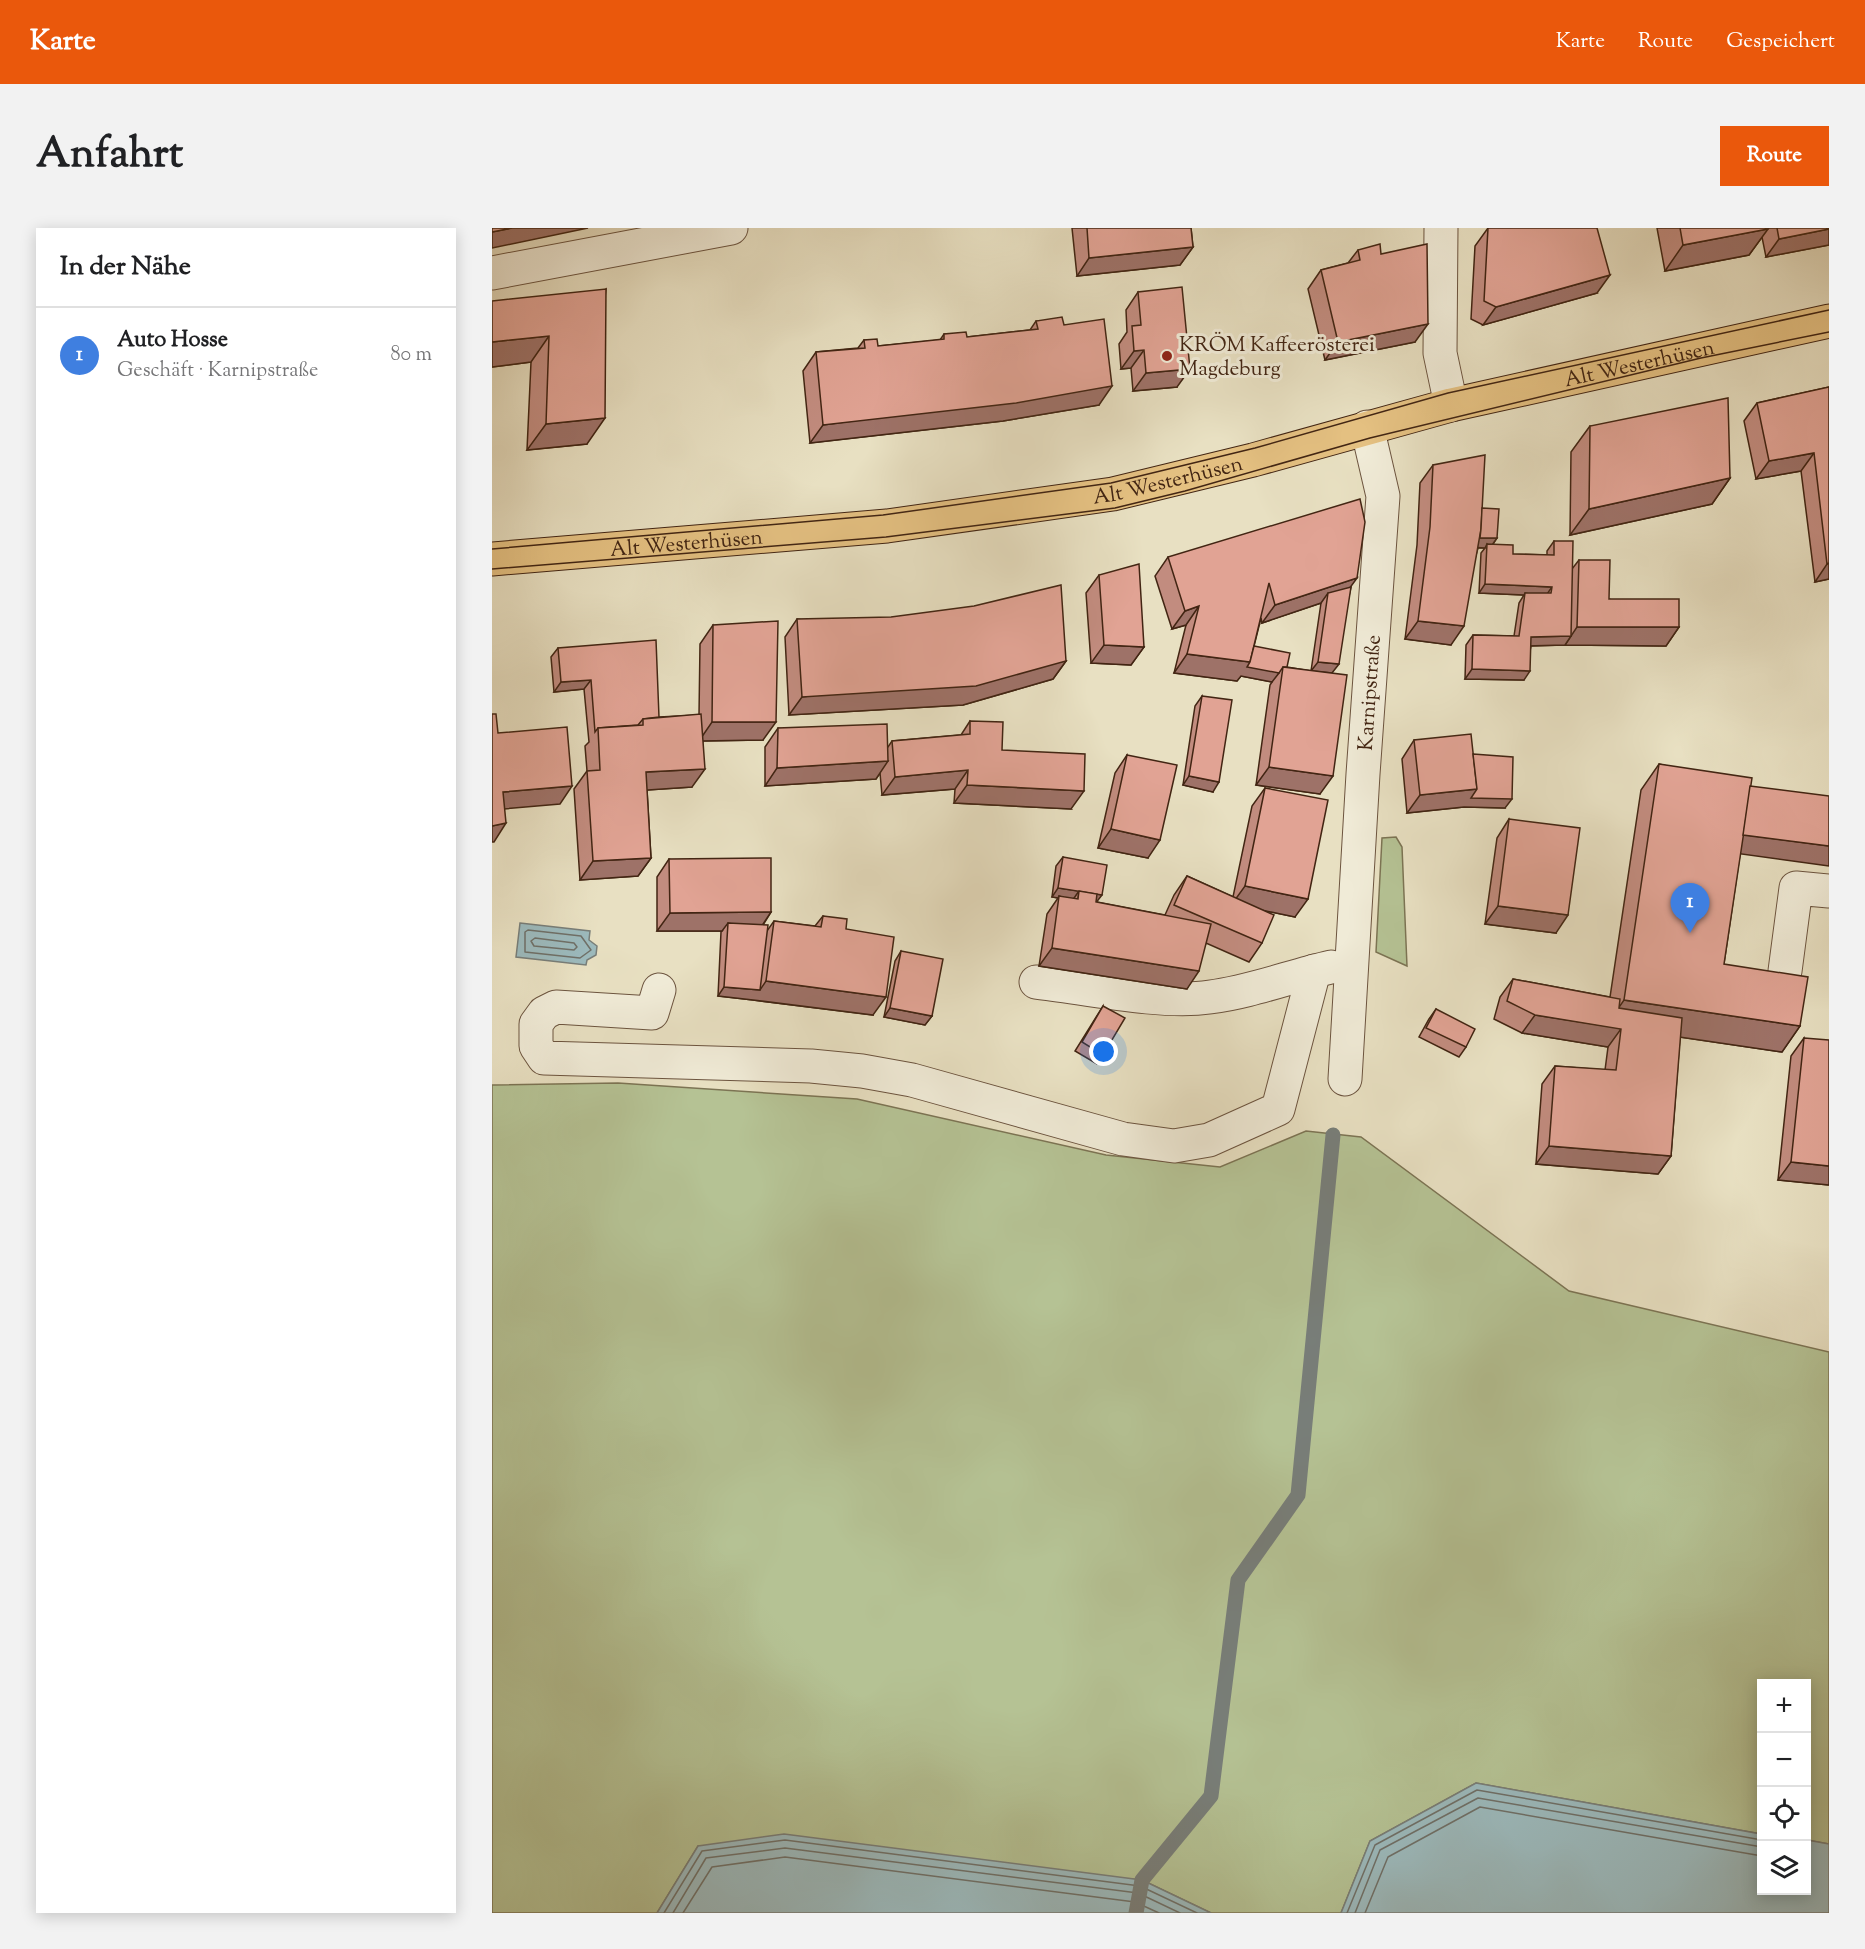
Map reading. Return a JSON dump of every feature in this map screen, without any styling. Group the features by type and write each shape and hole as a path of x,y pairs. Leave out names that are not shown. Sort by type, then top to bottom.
{"main road":[{"name":"Alt Westerhüsen","path":"492,559 887,526 1113,494 1254,460 1451,405 1829,321"}],"street":[{"path":"492,273 731,228"},
{"path":"1441,228 1440,352 1451,405"},
{"name":"Karnipstraße","path":"1345,1079 1354,962 1363,774 1383,496 1367,427"},
{"path":"1785,971 1796,888 1829,891"},
{"path":"1036,982 1164,997 1196,998 1222,995 1354,962"},
{"path":"659,990 652,1013 566,1007 548,1011 536,1024 536,1046 544,1059 811,1066 862,1071 912,1080 1123,1139 1174,1146 1209,1140 1278,1109 1314,971"}],"green space":[{"path":"1396,837 1402,847 1407,966 1376,952 1382,838"},
{"path":"618,1083 857,1099 1106,1155 1220,1167 1306,1131 1361,1137 1569,1291 1829,1352 1829,1844 1811,1841 1811,1679 1757,1679 1757,1833 1476,1783 1370,1841 1341,1913 1211,1913 1142,1880 698,1846 657,1913 492,1913 492,1085"}],"water":[{"path":"520,923 590,931 589,940 597,946 596,955 587,960 586,965 516,957"},
{"path":"1476,1783 1757,1833 1757,1895 1811,1895 1811,1841 1829,1844 1829,1913 1341,1913 1370,1841"},
{"path":"784,1834 1142,1880 1211,1913 657,1913 698,1846"}],"building":[{"path":"492,228 512,228 492,232"},
{"path":"1087,228 1191,228 1193,247 1089,258"},
{"path":"1488,228 1597,228 1610,275 1496,307 1484,301"},
{"path":"1680,228 1768,228 1768,229 1683,245"},
{"path":"1777,228 1829,228 1829,229 1779,239"},
{"path":"1380,244 1381,254 1427,244 1428,324 1338,342 1321,270 1360,260 1358,250"},
{"path":"1182,287 1190,369 1146,373 1144,350 1134,351 1132,326 1141,325 1138,292"},
{"path":"606,289 605,418 546,424 549,336 492,342 492,301"},
{"path":"1062,317 1064,325 1104,319 1112,386 1016,403 823,425 816,352 865,348 864,340 877,339 878,346 944,339 944,334 966,332 967,337 1038,329 1036,321"},
{"path":"1829,387 1829,563 1827,564 1814,453 1769,461 1757,403"},
{"path":"1728,398 1730,478 1589,509 1590,426"},
{"path":"1485,455 1481,529 1464,626 1418,621 1430,527 1433,465"},
{"path":"1360,499 1365,522 1357,578 1275,605 1269,583 1250,662 1187,654 1199,606 1185,611 1168,557"},
{"path":"1482,508 1499,509 1497,538 1480,538"},
{"path":"1554,541 1573,541 1571,636 1531,637 1530,671 1472,669 1473,635 1519,636 1525,593 1551,593 1552,587 1485,584 1487,544 1513,545 1513,554 1554,555"},
{"path":"1579,560 1610,560 1609,599 1679,599 1679,627 1577,627"},
{"path":"1139,564 1144,647 1104,645 1099,575"},
{"path":"1061,585 1066,661 976,686 802,697 797,619 891,617 974,606"},
{"path":"1351,587 1339,664 1318,662 1328,593"},
{"path":"778,621 776,722 712,722 713,625"},
{"path":"656,640 659,717 643,719 638,725 598,728 595,732 591,680 561,682 558,648"},
{"path":"1254,646 1290,653 1287,667 1283,667 1279,673 1247,667"},
{"path":"1283,667 1347,675 1333,776 1269,767"},
{"path":"1202,696 1232,700 1219,782 1189,776"},
{"path":"492,714 496,714 498,733 567,727 572,786 503,792 506,823 492,826"},
{"path":"701,714 705,769 646,772 651,858 593,861 587,771 600,770 598,728 643,725 643,719"},
{"path":"970,721 1003,722 1002,750 1085,754 1084,791 967,785 968,770 895,777 892,741 970,734"},
{"path":"887,724 888,761 777,768 778,728"},
{"path":"1471,734 1477,789 1420,795 1414,740"},
{"path":"1473,754 1513,757 1512,799 1471,798 1477,789"},
{"path":"1127,755 1177,765 1160,840 1111,829"},
{"path":"1659,764 1752,778 1724,964 1808,977 1800,1026 1624,1000"},
{"path":"1750,786 1829,796 1829,846 1743,835"},
{"path":"1265,788 1328,800 1308,899 1245,886"},
{"path":"1509,819 1580,828 1568,915 1498,906"},
{"path":"1063,857 1107,865 1102,895 1058,888"},
{"path":"771,858 771,912 670,913 669,859"},
{"path":"1187,876 1274,915 1262,943 1174,905"},
{"path":"1079,891 1097,894 1096,902 1211,924 1199,971 1052,948 1059,896 1078,899"},
{"path":"823,916 847,919 846,929 894,937 886,997 766,981 774,921 821,927"},
{"path":"728,923 768,925 760,990 724,987"},
{"path":"901,951 943,959 932,1016 890,1008"},
{"path":"1513,979 1620,999 1619,1008 1682,1018 1671,1156 1549,1146 1555,1066 1616,1070 1621,1029 1535,1015 1507,1001"},
{"path":"1103,1006 1125,1018 1103,1055 1082,1042"},
{"path":"1436,1009 1475,1029 1466,1047 1426,1028"},
{"path":"1804,1038 1829,1040 1829,1166 1791,1162"}],"waterway":[{"path":"1136,1913 1142,1880 1211,1796 1238,1580 1298,1495 1333,1135"}],"tram line":[{"path":"492,549 883,515 1111,483 1255,448 1448,393 1829,310"},
{"path":"492,569 886,537 1115,508 1185,491 1370,438 1701,358 1829,332"}],"place":[{"name":"KRÖM Kaffeerösterei Magdeburg","path":"1167,356"},
{"name":"Auto Hosse","path":"1690,933"}]}
